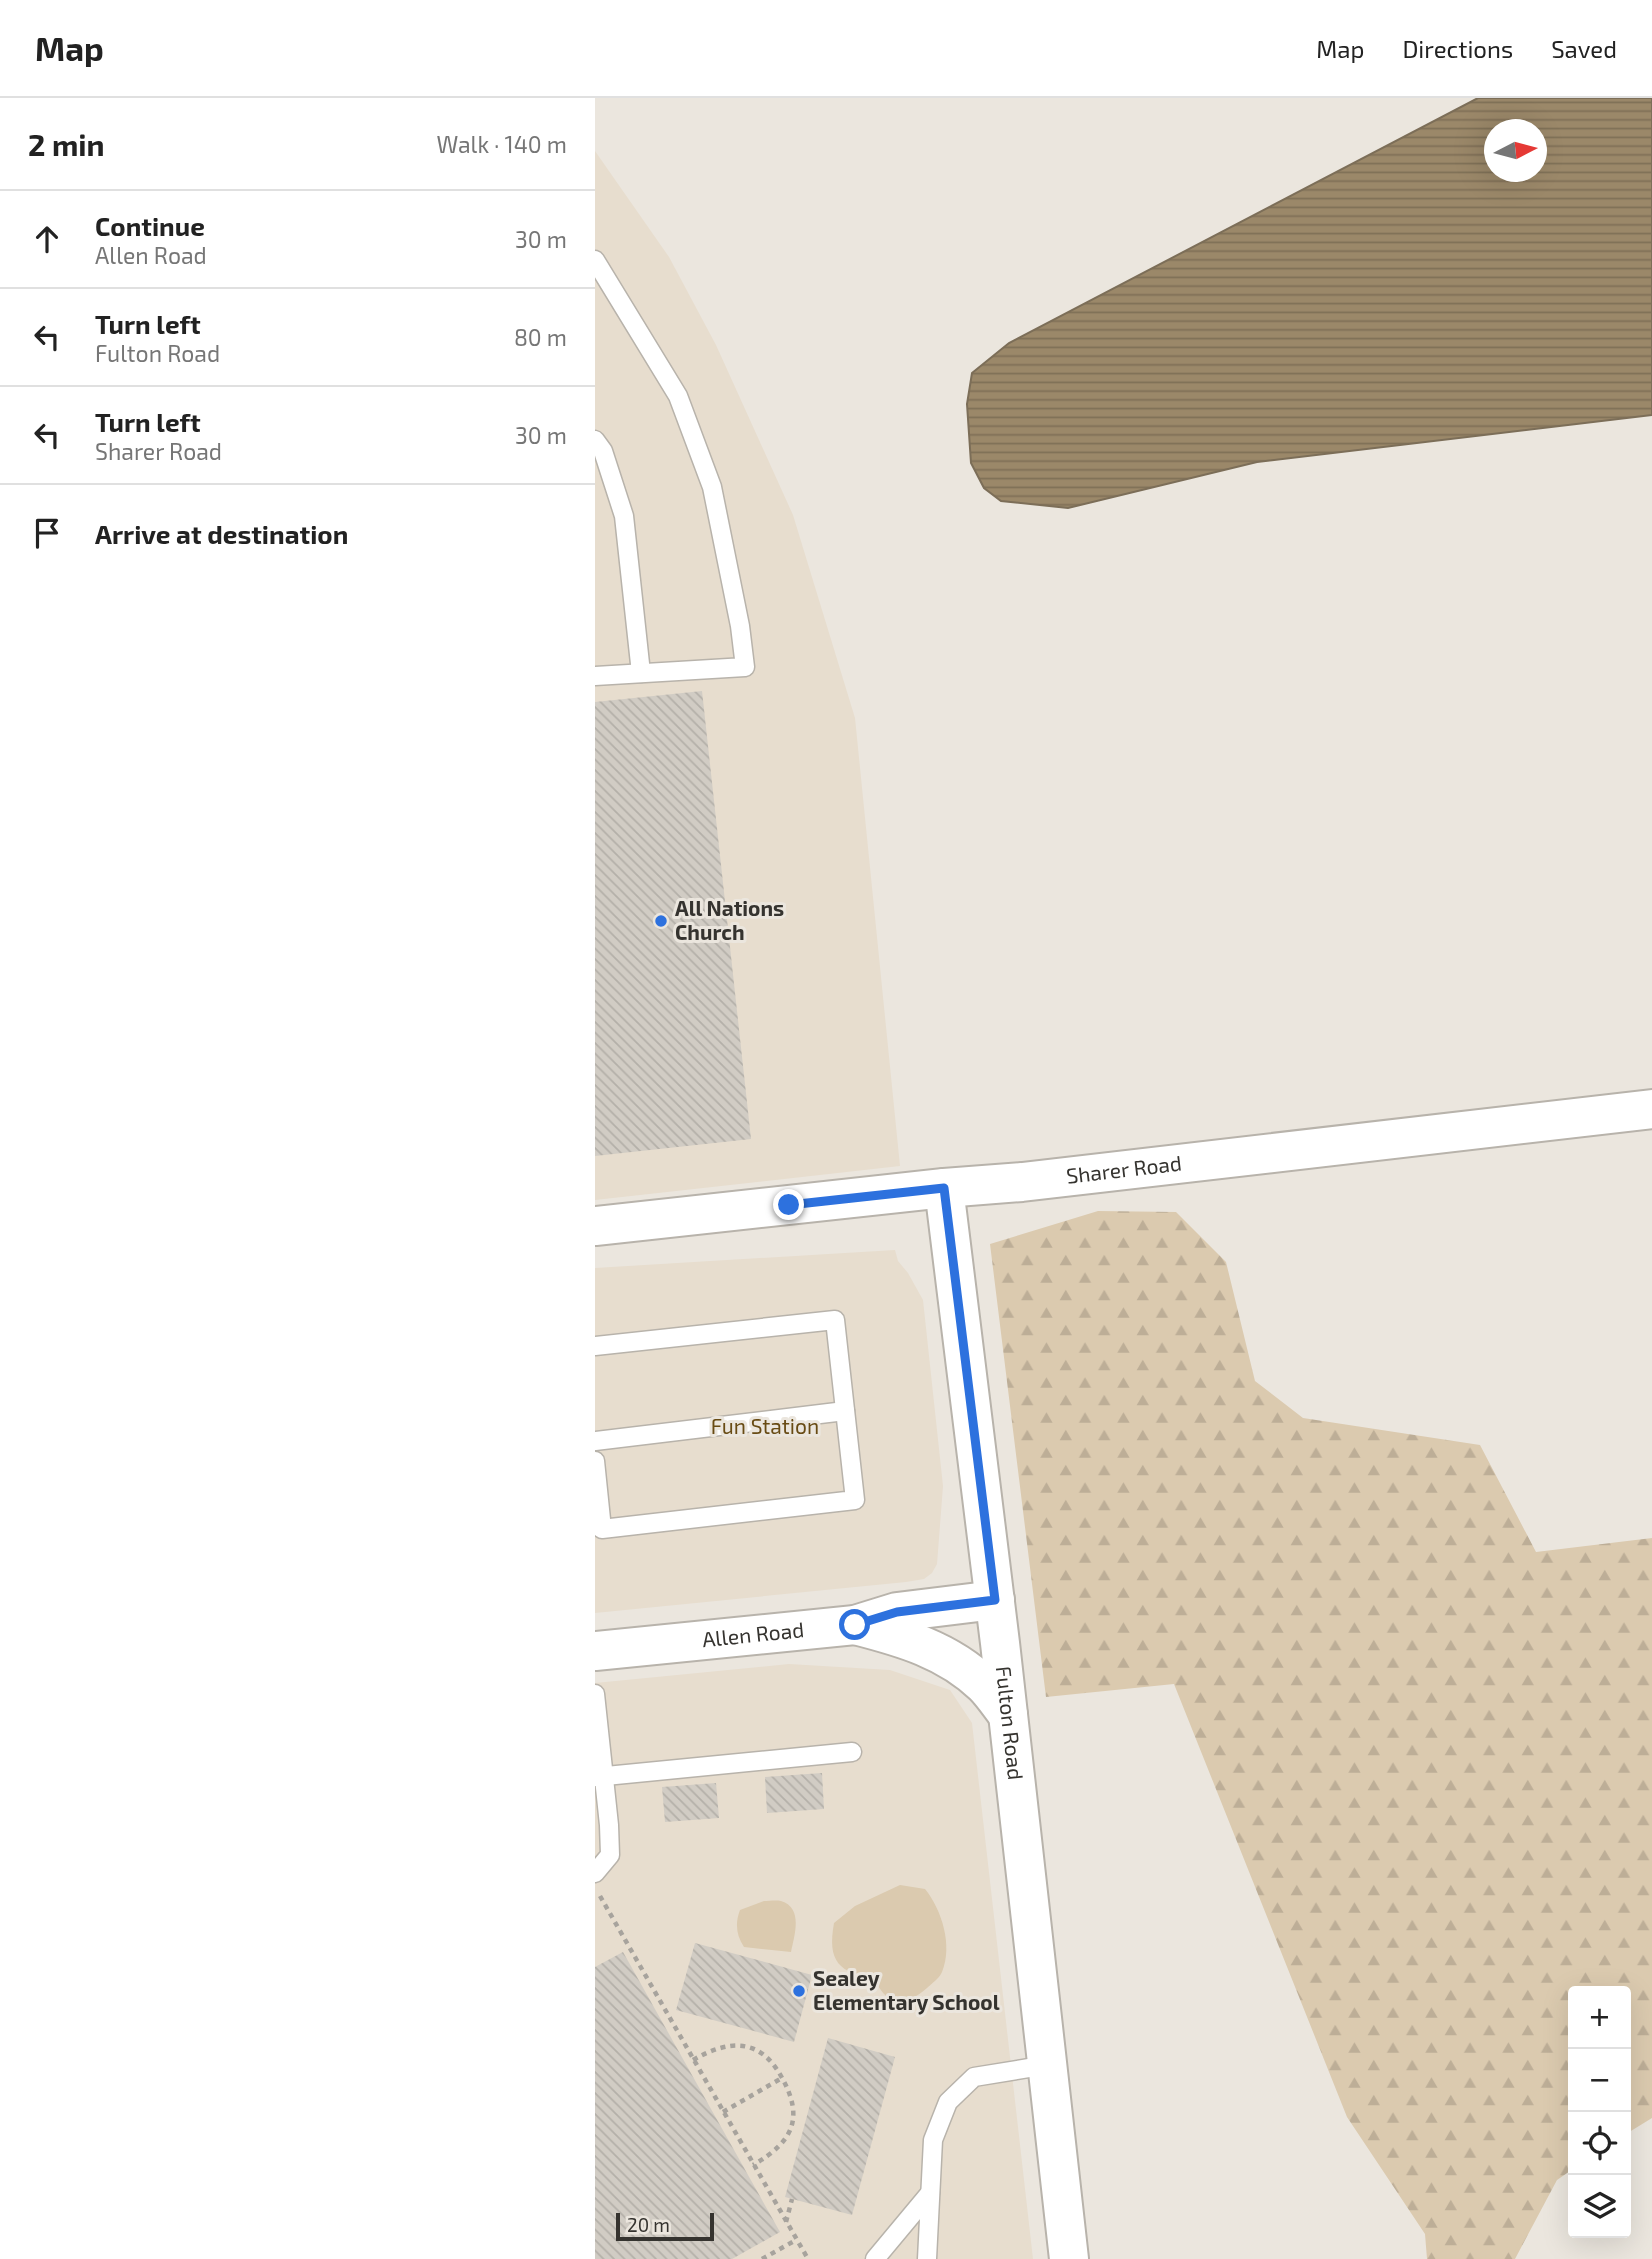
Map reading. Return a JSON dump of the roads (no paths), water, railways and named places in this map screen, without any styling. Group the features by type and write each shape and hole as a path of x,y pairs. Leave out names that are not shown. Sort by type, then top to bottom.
{"street":[{"name":"Sharer Road","path":"595,1226 1022,1182 1652,1109"},
{"name":"Fulton Road","path":"944,1188 995,1600 1069,2259"},
{"name":"Allen Road","path":"595,1651 855,1625 897,1612 995,1600"},
{"path":"855,1625 926,1646 957,1662 985,1686 1008,1715"}],"lane":[{"path":"595,260 678,396 712,487 740,626 745,667 595,676"},
{"path":"595,440 603,451 624,516 641,673"},
{"path":"595,1346 835,1320 855,1500 602,1529 595,1461"},
{"path":"595,1441 845,1411"},
{"path":"595,1694 599,1777 610,1854 595,1873"},
{"path":"599,1777 852,1752"},
{"path":"927,2259 933,2140 947,2102 974,2077 1047,2065"},
{"path":"874,2259 930,2193"}],"place":[{"name":"All Nations Church","path":"661,921"},
{"name":"Sealey Elementary School","path":"799,1991"}],"park label":[{"name":"Fun Station","path":"765,1427"}]}
